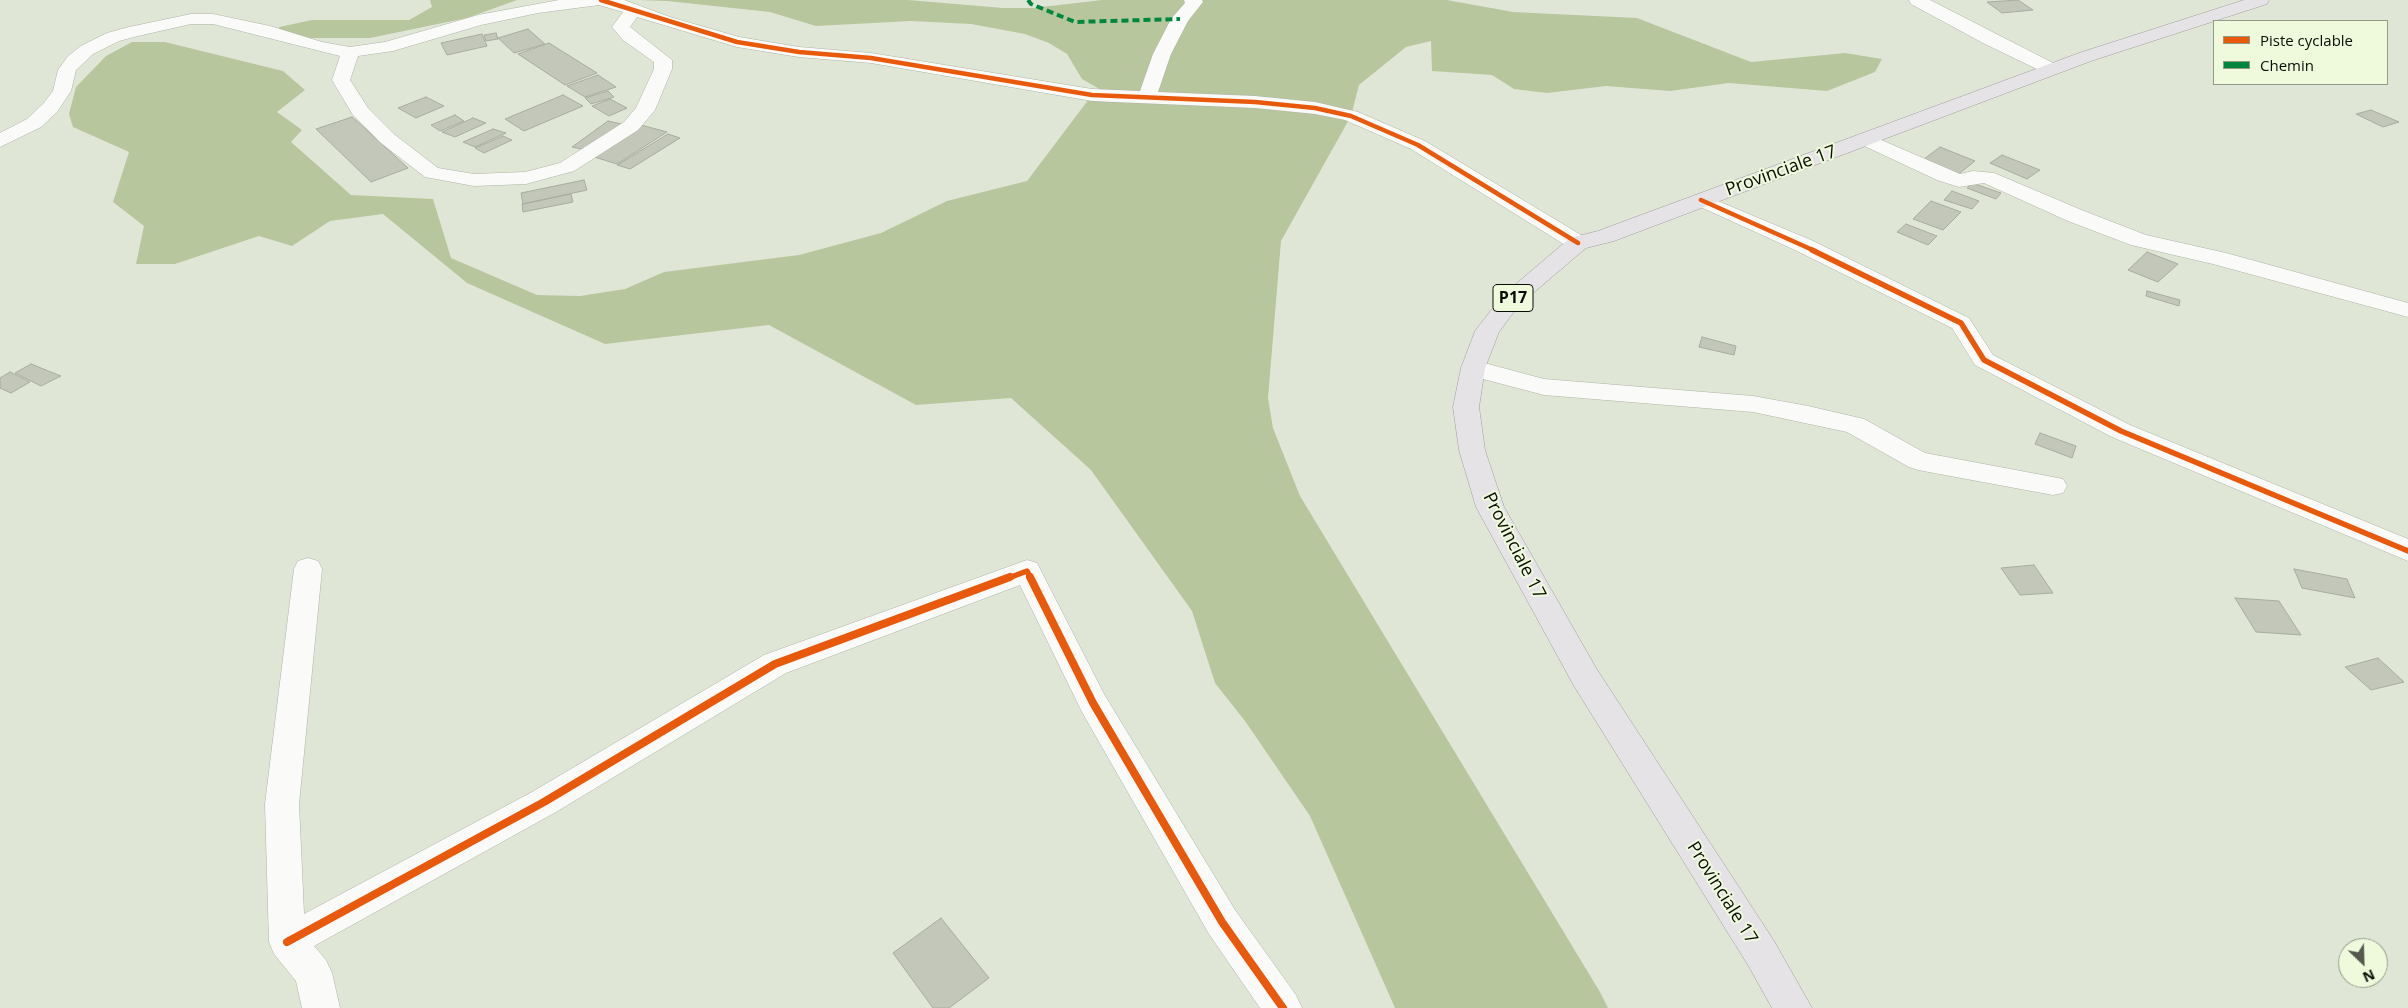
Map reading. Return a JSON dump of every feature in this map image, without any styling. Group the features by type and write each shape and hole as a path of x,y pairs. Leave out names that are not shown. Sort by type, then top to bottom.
{"main road":[{"name":"Provinciale 17","path":"1793,1008 1755,944 1585,676 1490,507 1472,450 1466,407 1473,368 1487,331 1511,300 1578,243 1606,236 2051,69 2262,0"}],"street":[{"path":"0,141 34,123 50,108 62,91 67,70 74,60 87,50 113,37 135,30 191,19 213,19 264,30 320,47 350,52 387,47 478,20 538,8 599,0 616,3 737,42 799,52 871,58 1092,95 1255,102 1315,108 1351,116 1418,144 1578,243"},
{"path":"1147,98 1162,54 1180,19 1195,2 1192,0"},
{"path":"1918,0 1989,39 2051,69"},
{"path":"350,52 341,80 360,111 388,139 432,173 474,180 526,178 567,166 631,126 645,110 663,69 663,60 629,36 621,27 633,10"},
{"path":"1865,139 1944,176 1959,181 1973,177 1987,177 2076,216 2139,240 2218,258 2408,310"},
{"path":"1701,200 1802,245 1961,322 1984,360 2122,431 2408,551"},
{"path":"1473,368 1544,387 1753,404 1808,414 1855,425 1918,461 2053,486"},
{"path":"308,569 282,804 287,942 313,973 321,1008"},
{"path":"287,942 544,802 775,664 1027,570 1093,703 1222,922 1283,1008"}],"green space":[{"path":"430,0 517,0 467,18 370,38 280,38 279,27 312,20 409,20 432,7"},
{"path":"637,0 908,0 1003,8 1033,8 1102,0 1447,0 1513,12 1637,18 1751,62 1845,53 1882,59 1875,72 1827,91 1729,83 1670,91 1606,86 1547,93 1514,89 1492,75 1432,71 1431,41 1406,47 1359,85 1351,116 1281,241 1268,398 1273,428 1300,496 1608,1008 1395,1008 1310,816 1245,721 1215,683 1192,611 1091,470 1011,398 916,405 769,325 605,344 467,283 383,214 330,221 292,246 259,236 175,264 136,264 144,226 113,202 129,152 73,127 69,114 76,87 106,56 132,42 165,42 283,71 305,90 277,112 302,130 291,142 351,195 433,199 451,258 537,295 580,296 625,289 664,272 799,255 881,233 947,201 1027,181 1092,95 1103,91 1082,79 1067,54 1049,43 1025,34 971,24 911,21 816,26 770,12 667,1"}],"building":[{"path":"2018,0 2033,10 2002,13 1987,2"},
{"path":"528,29 545,44 514,53 498,38"},
{"path":"496,33 498,39 486,41 484,35"},
{"path":"482,34 487,46 447,55 441,43"},
{"path":"549,43 597,73 565,85 518,54"},
{"path":"598,75 616,87 585,97 567,86"},
{"path":"608,91 614,97 591,104 585,98"},
{"path":"563,95 583,106 524,131 505,119"},
{"path":"426,97 444,106 416,118 398,108"},
{"path":"610,99 627,108 609,116 592,106"},
{"path":"2371,110 2399,122 2383,127 2356,114"},
{"path":"455,115 464,121 440,131 431,125"},
{"path":"352,117 408,168 371,182 316,129"},
{"path":"473,118 486,123 455,137 442,132"},
{"path":"608,121 626,125 590,151 572,147"},
{"path":"641,125 667,132 617,164 591,156"},
{"path":"493,129 506,133 475,147 463,142"},
{"path":"668,134 680,138 630,169 617,165"},
{"path":"503,136 512,140 484,153 475,148"},
{"path":"1940,147 1975,161 1956,176 1920,162"},
{"path":"2002,155 2040,170 2027,179 1990,163"},
{"path":"584,180 587,190 523,204 521,193"},
{"path":"1972,183 2001,193 1996,199 1967,188"},
{"path":"1952,191 1979,201 1972,209 1944,200"},
{"path":"571,194 573,202 523,212 522,204"},
{"path":"1931,201 1961,212 1943,230 1913,219"},
{"path":"1906,224 1937,236 1928,245 1897,232"},
{"path":"2147,252 2178,264 2158,282 2128,270"},
{"path":"2147,291 2180,300 2179,306 2146,296"},
{"path":"1702,337 1736,346 1734,355 1699,347"},
{"path":"31,364 61,376 41,386 15,373"},
{"path":"10,372 30,382 11,393 0,388 0,378"},
{"path":"2040,433 2076,446 2072,458 2035,444"},
{"path":"2034,565 2053,593 2020,595 2001,568"},
{"path":"2294,569 2347,579 2355,598 2302,588"},
{"path":"2235,598 2279,601 2301,635 2256,632"},
{"path":"2378,658 2404,682 2371,690 2345,667"},
{"path":"941,918 989,978 949,1008 933,1008 893,953"}],"marked path":[{"path":"1028,0 1031,4 1075,22 1180,19"}],"cycle path":[{"path":"601,0 616,3 664,21 737,42 799,52 871,58 1092,95 1255,102 1315,108 1351,116 1418,145 1578,243"},
{"path":"1701,200 1803,245 1961,323 1984,360 2121,431 2408,551"},
{"path":"287,942 544,802 775,664 1027,571 1093,703 1222,922 1283,1008"}]}
